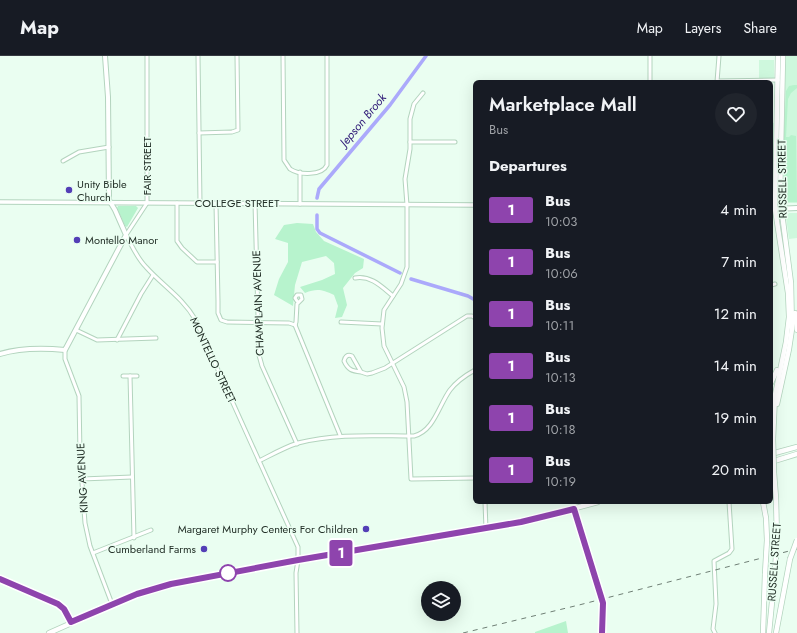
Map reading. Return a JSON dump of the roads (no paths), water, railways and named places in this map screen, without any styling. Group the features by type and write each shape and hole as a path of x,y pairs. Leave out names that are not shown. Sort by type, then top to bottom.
{"main road":[{"name":"MONTELLO STREET","path":"105,56 108,87 109,200 126,235"},
{"name":"RUSSELL STREET","path":"769,633 777,540 773,439 775,395 788,325 788,299 773,209 778,56"},
{"name":"RUSSELL STREET","path":"774,419 791,336 792,293 781,208 783,56"},
{"path":"773,209 797,208"},
{"name":"FAIR STREET","path":"65,350 126,235"},
{"path":"792,293 797,330"},
{"path":"0,354 22,350 65,350"},
{"path":"773,378 783,353"},
{"path":"773,453 797,447"},
{"path":"773,461 797,454"},
{"path":"49,633 112,604 137,594 167,585 298,560 486,529 539,518 591,504"},
{"path":"763,504 766,518 767,540 763,633"},
{"path":"776,633 785,576 797,540"},
{"path":"0,580 58,604 64,609 71,622"}],"street":[{"name":"FAIR STREET","path":"126,235 147,203 147,56"},
{"path":"198,56 200,203"},
{"path":"199,133 232,132 238,130 238,56"},
{"path":"283,56 284,160 290,169 300,172 318,172 325,169 327,165 327,56"},
{"path":"650,56 650,80"},
{"path":"718,80 719,56"},
{"path":"773,80 778,80"},
{"path":"423,92 414,104 412,110 409,158 405,180 406,267 401,284 384,310 382,324 383,342 406,395 411,479 473,478"},
{"path":"410,142 455,142"},
{"path":"63,161 79,152 109,148"},
{"path":"300,172 300,204"},
{"name":"COLLEGE STREET","path":"0,202 112,204 255,203 473,205"},
{"path":"177,203 177,237 179,245 197,262 217,262"},
{"name":"CHAMPLAIN AVENUE","path":"255,203 260,359 297,444"},
{"path":"216,204 218,313 221,320 227,322 289,323 295,325"},
{"name":"MONTELLO STREET","path":"126,235 137,256 187,307 195,319 296,542 299,551 296,573 297,633"},
{"path":"117,340 141,294 154,275"},
{"path":"355,278 363,278 375,282 393,296"},
{"path":"297,301 295,296 300,294 302,298 297,302 295,325 340,436"},
{"path":"361,372 352,356 348,355 344,361 348,368 354,372 367,374 372,373 392,364 467,316 473,317"},
{"path":"341,322 382,324"},
{"path":"76,330 97,340 156,338"},
{"name":"KING AVENUE","path":"65,350 65,359 79,396 85,523 93,553 112,604"},
{"path":"259,462 297,444 340,436 417,435 424,432 450,390 459,381 473,371"},
{"path":"123,376 137,376"},
{"path":"130,376 134,538"},
{"path":"82,479 132,478"},
{"path":"485,504 486,529"},
{"path":"715,633 716,604 714,561 729,553 732,549 729,504"},
{"path":"574,509 603,603 602,633"},
{"path":"93,553 151,530"}],"waterway":[{"name":"Jepson Brook","path":"317,198 319,189 390,105 426,56"},
{"name":"Jepson Brook","path":"317,215 317,229 320,233 400,273"},
{"name":"Jepson Brook","path":"411,279 473,299"}],"railway":[{"path":"463,633 797,549"}],"place":[{"name":"Unity Bible Church","path":"69,190"},
{"name":"Montello Manor","path":"77,240"},
{"name":"Margaret Murphy Centers For Children","path":"366,529"},
{"name":"Cumberland Farms","path":"204,549"}]}
